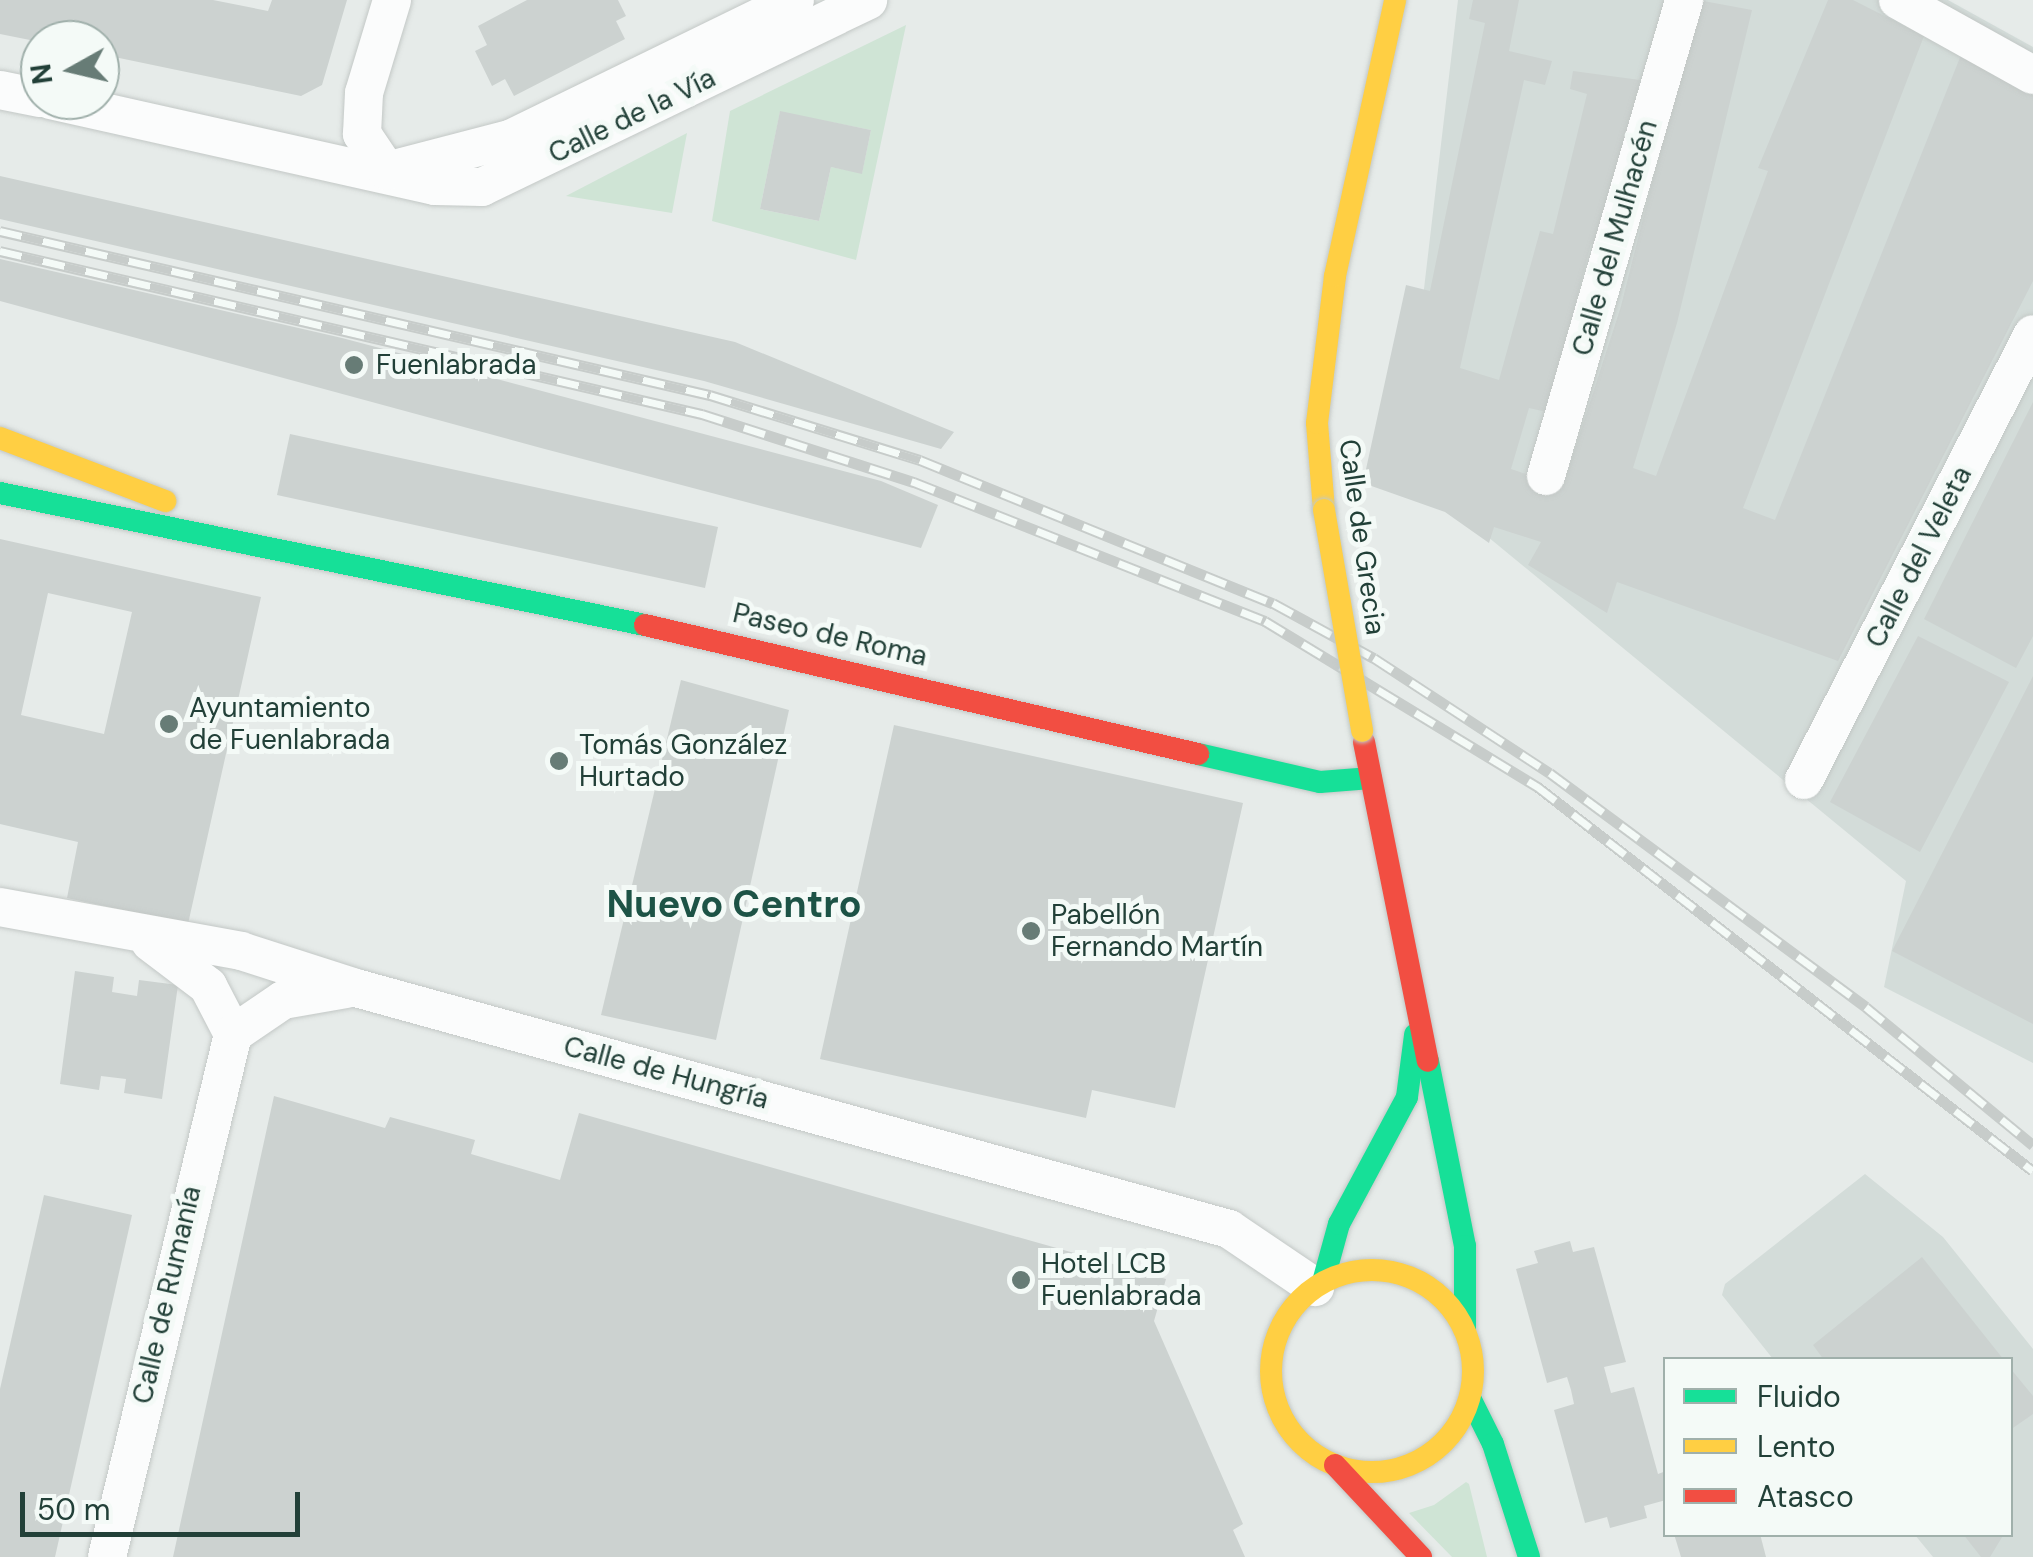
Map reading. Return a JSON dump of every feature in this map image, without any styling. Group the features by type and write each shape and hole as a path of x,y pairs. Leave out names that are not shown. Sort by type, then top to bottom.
{"street":[{"path":"386,170 362,134 364,93 392,0"},
{"name":"Calle de la Vía","path":"386,170 510,139 795,0"},
{"name":"Calle de la Vía","path":"120,115 386,170 435,186 482,187 868,0"},
{"name":"Calle de Grecia","path":"1395,0 1335,276 1317,423 1324,510 1362,731 1417,1023 1438,1092 1466,1246 1465,1329"},
{"name":"Calle del Mulhacén","path":"1546,476 1684,0"},
{"path":"1898,0 1954,14 2033,75"},
{"name":"Calle del Veleta","path":"1804,780 2033,334"},
{"name":"Paseo de Roma","path":"0,438 276,544"},
{"name":"Paseo de Roma","path":"0,492 132,522 276,544 1198,749 1320,782 1371,778"},
{"name":"Calle de Hungría","path":"0,906 114,930 242,950 356,988 1229,1229 1319,1284"},
{"path":"114,930 180,959 208,986 233,1034 283,1000 356,988"},
{"name":"Calle de Grecia","path":"1319,1284 1339,1224 1407,1098 1417,1023"},
{"name":"Calle de Rumanía","path":"106,1557 200,1155 233,1034"},
{"path":"1335,1466 1368,1473 1402,1468 1432,1453 1456,1429 1470,1398 1474,1374 1465,1329 1433,1291 1388,1270 1354,1270 1319,1284 1277,1336 1274,1398 1287,1426 1335,1466 1418,1556"},
{"path":"1470,1398 1493,1444 1528,1557"}],"shaded area":[{"path":"1458,0 1948,0 2033,47 2033,1063 1884,987 1906,881 1403,467"},
{"path":"1865,1174 1943,1237 2033,1349 2033,1557 1933,1557 1917,1537 2013,1537 2013,1357 1771,1357 1722,1295 1725,1284"}],"green space":[{"path":"906,25 856,260 712,221 730,111","holes":["780,112 871,130 862,173 831,167 819,221 760,209"]},
{"path":"687,133 672,213 566,196"},
{"path":"1466,1482 1487,1557 1452,1557 1409,1513 1434,1505"}],"building":[{"path":"0,0 213,0 268,11 272,0 347,0 322,85 301,96 120,58 120,20 20,20 20,38 0,34"},
{"path":"527,0 618,0 626,16 616,21 625,39 514,96 505,79 492,86 475,51 487,45 478,26"},
{"path":"1473,0 1519,0 1509,51 1552,61 1545,85 1524,80 1460,368 1499,380 1540,231 1553,234 1587,94 1570,89 1573,71 1640,80 1603,247 1591,244 1547,412 1529,408 1511,469 1563,486 1621,306 1698,0 1752,10 1677,323 1633,468 1656,476 1768,171 1758,168 1828,0 1853,0 1924,36 1743,508 1775,520 1961,55 2033,95 2033,281 1838,661 1617,582 1607,613 1528,565 1541,542 1494,527 1489,543 1445,512 1363,483 1406,285 1430,291 1485,23 1469,19"},
{"path":"780,111 871,130 862,174 831,167 819,221 760,209"},
{"path":"0,176 735,342 954,432 941,449 704,381 0,219"},
{"path":"0,259 342,338 881,481 938,505 921,548 0,301"},
{"path":"2033,402 2033,636 2016,668 1924,619"},
{"path":"290,434 718,527 705,588 277,495"},
{"name":"Ayuntamiento de Fuenlabrada","path":"0,539 261,597 188,924 67,898 78,842 0,824","holes":["48,593 132,612 104,734 21,715"]},
{"path":"1918,636 2009,682 1920,852 1830,802"},
{"path":"2033,676 2033,1024 1892,951"},
{"path":"681,680 789,710 716,1040 601,1015"},
{"name":"Pabellón Fernando Martín","path":"894,725 1243,803 1175,1108 1092,1090 1086,1118 820,1059"},
{"path":"75,971 114,977 112,992 137,996 139,980 178,985 162,1099 124,1093 126,1079 101,1076 99,1090 60,1084"},
{"path":"274,1096 385,1128 390,1117 475,1140 471,1154 560,1180 579,1113 1166,1279 1154,1321 1243,1524 1233,1530 1245,1557 173,1557"},
{"path":"44,1195 132,1215 55,1557 0,1557 0,1389"},
{"path":"1570,1241 1573,1252 1594,1247 1626,1362 1604,1367 1611,1393 1634,1387 1658,1474 1663,1472 1663,1501 1644,1506 1647,1518 1610,1528 1607,1517 1585,1523 1554,1410 1574,1404 1571,1390 1567,1377 1547,1383 1516,1269 1538,1263 1534,1251"},
{"path":"1922,1257 2002,1357 1822,1357 1813,1345"},
{"path":"2013,1372 2033,1396 2033,1414 2013,1428"},
{"path":"1675,1537 1761,1537 1766,1557 1681,1557"},
{"path":"1965,1537 2002,1537 1990,1557 1981,1557"}],"railway":[{"path":"0,231 710,395 920,460 1273,603 1374,658 1550,773 1866,1007 2033,1145"},
{"path":"0,251 702,414 914,482 1265,621 1538,787 2033,1171"}],"traffic: fast":[{"path":"0,493 645,625"},
{"path":"1198,754 1320,782 1371,778"},
{"path":"1323,1282 1339,1224 1407,1097 1415,1035"},
{"path":"1428,1061 1465,1246 1465,1329"},
{"path":"1470,1398 1493,1444 1529,1557"}],"traffic: slow":[{"path":"1324,510 1317,423 1335,276 1395,0"},
{"path":"0,438 165,501"},
{"path":"1324,510 1362,731"},
{"path":"1372,1270 1411,1278 1443,1300 1465,1332 1473,1371 1465,1410 1443,1442 1411,1464 1372,1472 1333,1464 1301,1442 1279,1410 1271,1371 1279,1332 1301,1300 1333,1278 1372,1270"}],"traffic: jam":[{"path":"645,625 1198,754"},
{"path":"1364,742 1428,1061"},
{"path":"1335,1465 1421,1557"}],"place":[{"name":"Fuenlabrada","path":"354,365"},
{"name":"Ayuntamiento de Fuenlabrada","path":"169,724"},
{"name":"Tomás González Hurtado","path":"559,761"},
{"name":"Pabellón Fernando Martín","path":"1031,931"},
{"name":"Hotel LCB Fuenlabrada","path":"1021,1280"}],"district":[{"name":"Nuevo Centro","path":"734,905"}]}
